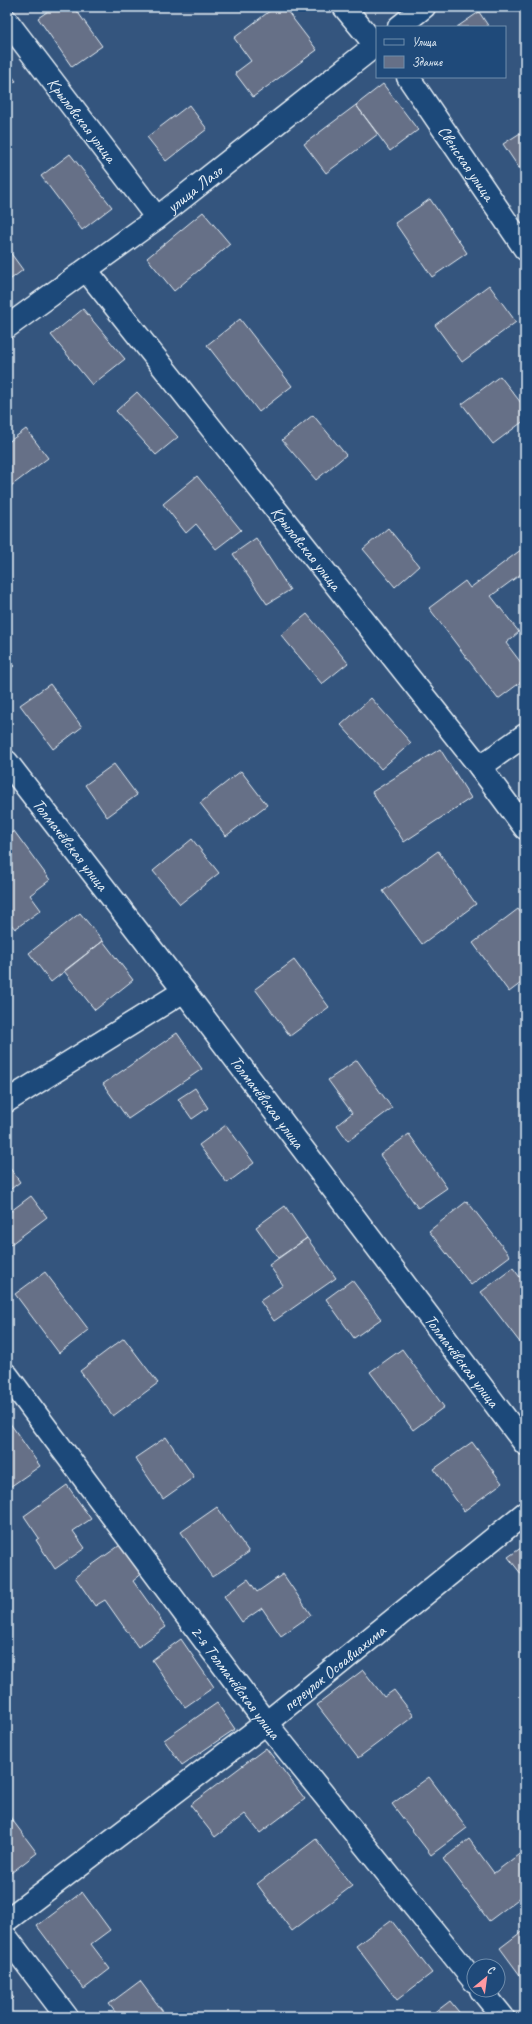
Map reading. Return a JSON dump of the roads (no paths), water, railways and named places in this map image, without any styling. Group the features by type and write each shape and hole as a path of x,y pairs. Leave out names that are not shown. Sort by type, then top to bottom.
{"street":[{"path":"344,7 376,45"},
{"path":"400,26 424,7"},
{"name":"Крыловская улица","path":"7,21 157,218"},
{"name":"улица Лазо","path":"7,327 157,218 376,45"},
{"name":"Свенская улица","path":"409,78 525,249"},
{"name":"Крыловская улица","path":"86,270 480,767 525,828"},
{"path":"480,767 525,735"},
{"name":"Толмачёвская улица","path":"7,762 184,991 525,1444"},
{"path":"7,1101 184,991"},
{"name":"2-я Толмачёвская улица","path":"7,1375 266,1723 466,1971"},
{"name":"переулок Осоавиахима","path":"7,1920 266,1723 525,1513"},
{"path":"7,1938 67,2017"},
{"path":"488,1998 503,2017"}]}
